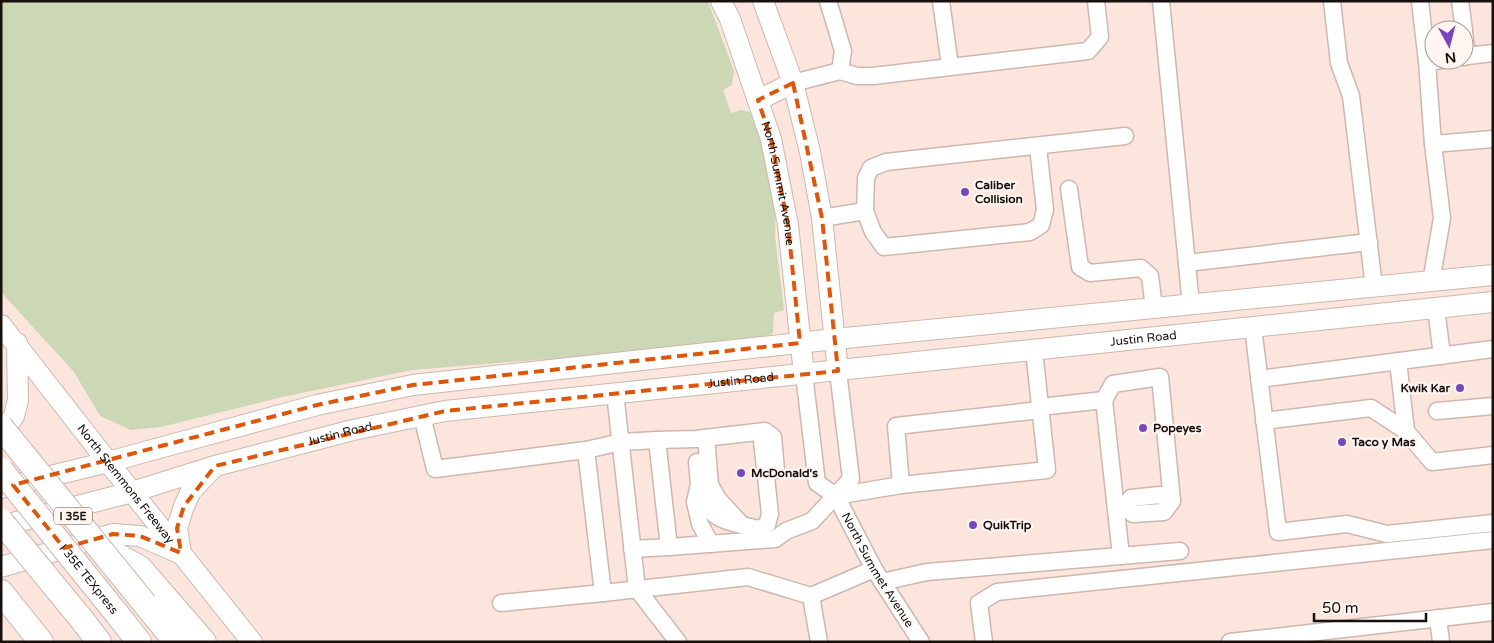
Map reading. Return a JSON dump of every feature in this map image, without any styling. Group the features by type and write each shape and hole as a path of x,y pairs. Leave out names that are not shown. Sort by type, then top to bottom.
{"highway":[{"name":"I 35E","path":"1,427 176,642"},
{"name":"I 35E TEXpress","path":"1,470 139,642"},
{"path":"1,521 99,642"},
{"path":"95,544 140,568 204,642"},
{"path":"1,592 38,637"}],"main road":[{"name":"North Summit Avenue","path":"721,1 730,20 771,139 788,225 804,374"},
{"path":"764,1 793,83 810,152 822,218 838,371"},
{"path":"758,100 793,83"},
{"path":"1,488 108,462 309,407 413,385 835,339 1493,275"},
{"name":"Justin Road","path":"1,526 132,492 215,466 353,430 478,407 1493,302"},
{"name":"North Stemmons Freeway","path":"1,325 252,642"},
{"path":"1,435 14,416 18,400 17,343"},
{"path":"181,553 177,528 184,506 191,492 215,466"},
{"path":"1,567 113,534 140,536 181,553"}],"street":[{"path":"828,1 844,51 840,72"},
{"path":"941,1 950,66"},
{"path":"793,83 840,72 857,76 873,76 1088,51 1100,37 1096,1"},
{"path":"1161,1 1191,304"},
{"path":"1332,1 1339,63 1351,96 1374,287"},
{"path":"1420,1 1424,20"},
{"path":"1460,1 1463,20"},
{"path":"1474,56 1493,53"},
{"path":"1431,282 1442,218 1433,144 1434,70"},
{"path":"1038,147 1045,210 1041,225 1030,232 884,247 873,232 866,211 866,178 871,168 886,162 1038,147 1125,136"},
{"path":"1433,144 1493,139"},
{"path":"1069,189 1080,267 1090,273 1141,268 1150,276 1154,308"},
{"path":"822,218 866,211"},
{"path":"1187,263 1369,242"},
{"path":"1436,308 1442,356"},
{"path":"1253,327 1278,532 1346,524 1387,534 1493,523"},
{"path":"1259,379 1493,349"},
{"path":"804,374 818,483 836,496 901,485 1047,470 1034,350"},
{"path":"1398,361 1406,431"},
{"path":"632,549 775,539 786,531 812,521 851,480 838,371"},
{"path":"1121,507 1133,514 1164,512 1172,501 1160,377 1113,384 1104,400 1121,507 1121,556"},
{"path":"615,393 637,589 678,642"},
{"path":"901,485 896,426 1104,400"},
{"path":"1437,411 1493,406"},
{"path":"1264,421 1371,408 1406,431 1432,462 1493,455"},
{"path":"422,416 435,469 586,450 621,442 701,439 764,431 773,437 780,516 786,531"},
{"path":"701,439 710,485 718,499 742,525 758,529 767,524 770,519 760,432"},
{"path":"701,439 699,484 695,502 700,524 711,544"},
{"path":"657,440 669,547"},
{"path":"586,450 603,592"},
{"name":"North Summet Avenue","path":"836,496 878,576 921,642"},
{"path":"984,642 979,603 997,592 1493,540"},
{"path":"501,602 748,577 811,596 878,576 1180,551"},
{"path":"811,596 819,642"},
{"path":"1230,642 1368,634 1438,618 1493,612"},
{"path":"1438,618 1441,642"}],"highlighted area":[{"path":"793,83 822,218 838,371 445,411 215,466 184,506 177,528 181,553 140,536 113,534 64,548 13,485 317,405 413,385 800,343 788,225 771,139 758,100"}],"green space":[{"path":"1,1 708,1 734,71 732,85 723,90 731,113 741,110 754,113 776,196 775,236 784,310 774,313 773,333 762,339 673,349 412,370 278,398 161,427 131,430 100,416 74,372 1,292"}],"place":[{"name":"Caliber Collision","path":"965,192"},
{"name":"Kwik Kar","path":"1460,388"},
{"name":"Popeyes","path":"1143,428"},
{"name":"Taco y Mas","path":"1342,442"},
{"name":"McDonald's","path":"741,473"},
{"name":"QuikTrip","path":"973,525"}]}
